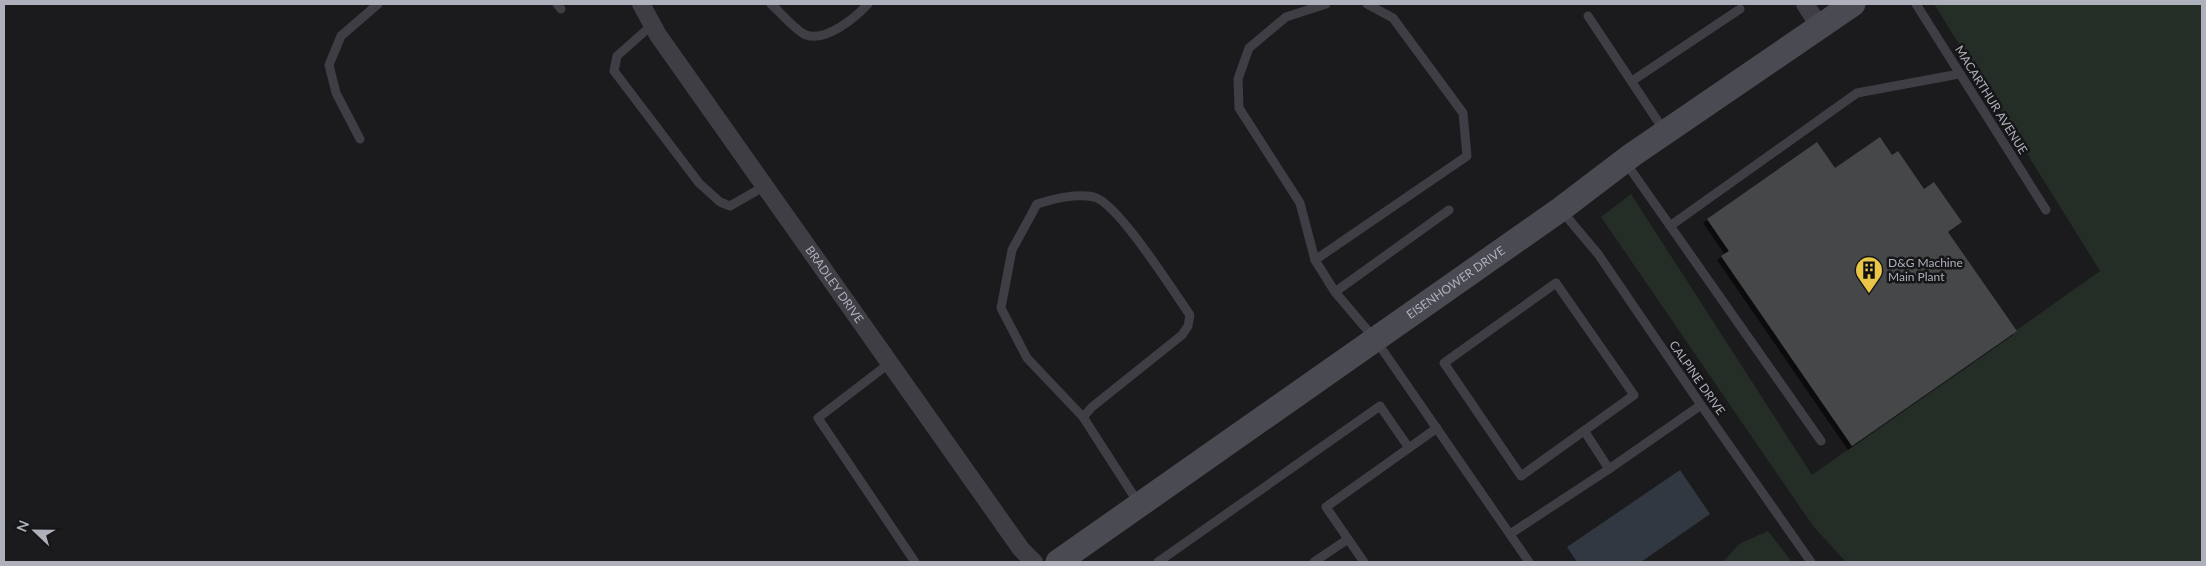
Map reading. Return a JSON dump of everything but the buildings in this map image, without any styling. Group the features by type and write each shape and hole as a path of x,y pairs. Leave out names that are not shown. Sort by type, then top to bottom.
{"street":[{"name":"BRADLEY DRIVE","path":"641,4 652,25 765,186 891,362 1021,549 1034,562"},
{"path":"1805,4 1820,26"},
{"name":"EISENHOWER DRIVE","path":"1058,562 1561,210 1624,161 1853,4"}],"lane":[{"path":"360,139 336,93 329,65 341,36 378,4"},
{"path":"771,4 805,34 822,37 857,16 868,4"},
{"path":"1326,4 1286,17 1249,48 1238,79 1240,108 1300,203 1315,260 1335,292 1375,339 1530,562"},
{"path":"1315,260 1467,156 1463,113 1393,18 1367,4"},
{"name":"MACARTHUR AVENUE","path":"1916,4 2046,210"},
{"path":"1632,81 1740,9"},
{"path":"1588,16 1666,132"},
{"path":"652,25 617,56 614,71 699,183 720,202 730,206 765,186"},
{"path":"1670,226 1857,93 1959,74"},
{"path":"1624,161 1821,441"},
{"path":"1083,417 1182,335 1188,326 1190,315 1123,219 1095,197 1065,197 1037,204 1012,250 1001,308 1027,358 1083,417 1139,504"},
{"path":"1335,292 1449,210"},
{"name":"CALPINE DRIVE","path":"1561,210 1598,254 1700,405 1811,562"},
{"path":"1556,282 1634,395 1585,432 1521,476 1444,363 1556,282"},
{"path":"891,362 818,418 915,562"},
{"path":"1510,534 1609,469 1700,405"},
{"path":"1158,562 1380,406 1409,448"},
{"path":"1364,562 1326,507 1437,428"},
{"path":"1585,432 1609,469"},
{"path":"1314,562 1348,539"}],"shaded area":[{"path":"1934,4 2202,4 2202,562 1846,562 1813,526 1601,217 1631,194 1812,475 2100,271"},
{"path":"1680,470 1710,514 1641,562 1577,562 1567,547"},
{"path":"1768,531 1792,562 1723,562 1739,544"}],"place":[{"name":"D&G Machine Main Plant","path":"1869,294"}]}
